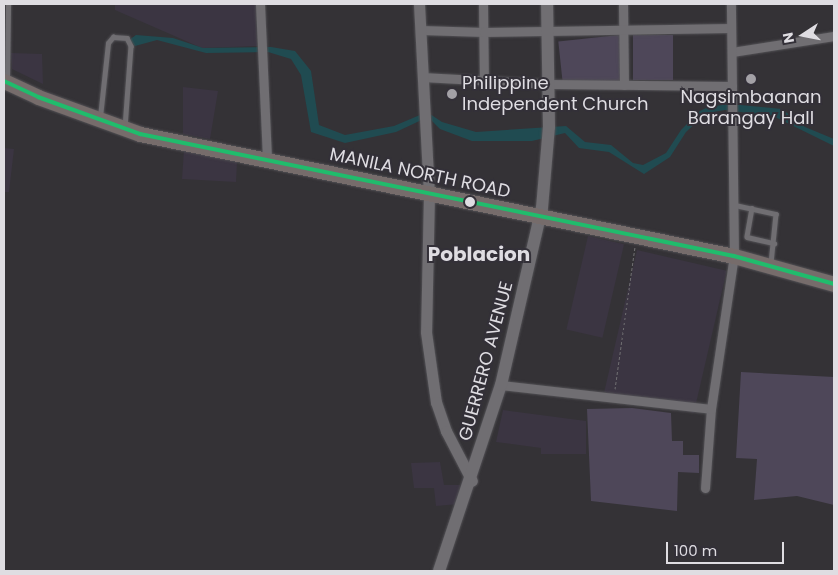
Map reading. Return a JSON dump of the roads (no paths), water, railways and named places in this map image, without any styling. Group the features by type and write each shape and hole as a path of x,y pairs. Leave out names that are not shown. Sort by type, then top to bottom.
{"highway":[{"name":"MANILA NORTH ROAD","path":"5,82 125,128 267,160 734,256 834,284"}],"main road":[{"name":"GUERRERO AVENUE","path":"439,571 472,481 501,385 540,217 549,133 550,84 547,4"}],"street":[{"path":"260,4 267,160"},
{"path":"419,4 429,193 426,332 430,370 446,431 472,481"},
{"path":"482,4 484,81"},
{"path":"623,4 624,85"},
{"path":"706,488 711,410 734,256 735,205 731,4"},
{"path":"421,30 484,32 548,29 731,28"},
{"path":"732,52 834,36"},
{"path":"422,77 550,84 732,86"},
{"path":"501,385 711,410"}],"lane":[{"path":"5,82 8,4"},
{"path":"100,120 108,44 113,37 127,38 132,46 125,128"},
{"path":"735,205 776,214 771,265"},
{"path":"752,208 747,237 774,243"}],"water":[{"path":"136,35 173,38 203,48 271,47 295,51 311,71 319,125 345,135 394,126 427,112 442,122 476,132 566,126 585,142 611,145 633,163 643,165 666,153 681,130 700,111 708,107 730,104 782,109 805,127 834,139 834,146 773,116 725,110 713,112 700,119 686,132 670,157 644,174 609,152 579,148 565,133 532,141 472,141 440,129 428,117 396,132 345,143 311,132 301,75 291,59 268,52 206,53 157,40 135,46 129,40"}],"place":[{"name":"Nagsimbaanan Barangay Hall","path":"751,79"},
{"name":"Philippine Independent Church","path":"452,94"}],"district":[{"name":"Poblacion","path":"479,254"}]}
